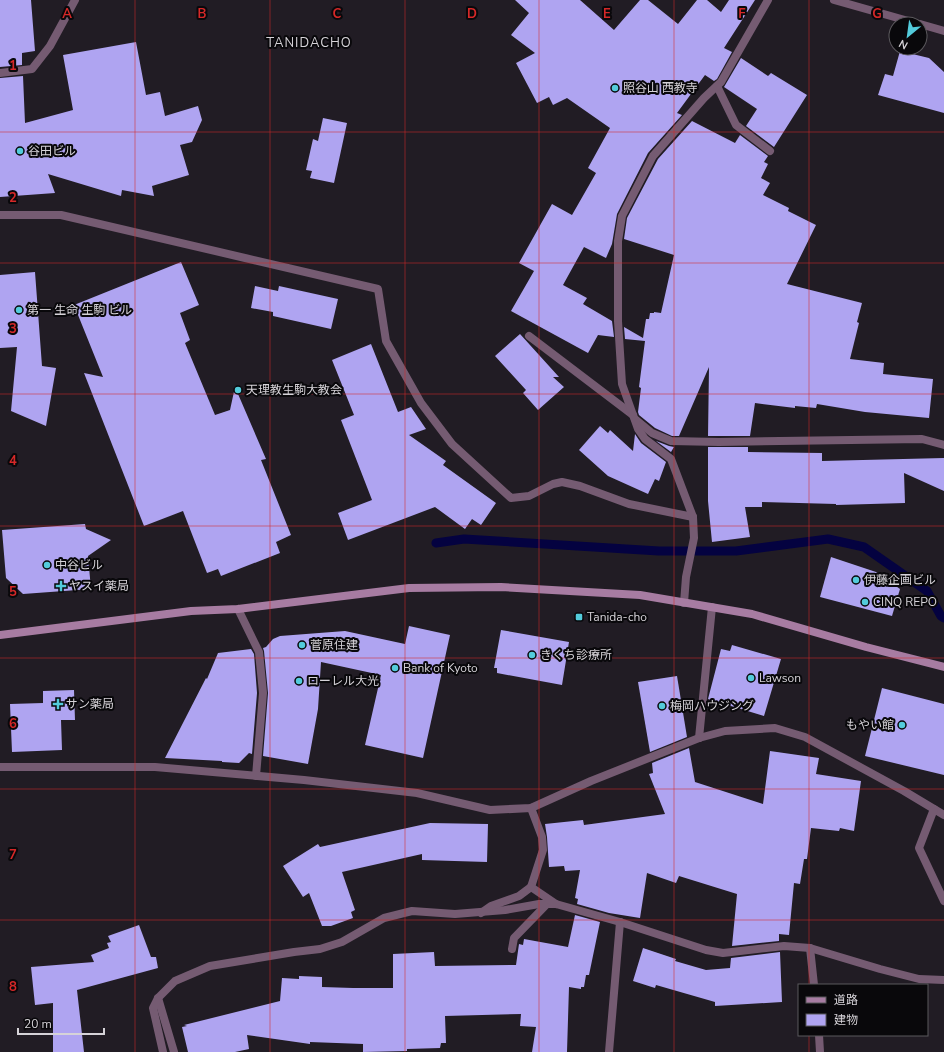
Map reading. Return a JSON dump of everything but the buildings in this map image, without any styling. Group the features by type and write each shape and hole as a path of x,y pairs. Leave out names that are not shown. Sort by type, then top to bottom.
{"street":[{"path":"0,73 32,69 50,46 75,0"},
{"path":"684,603 686,577 694,538 694,517 671,459 645,439 638,429 622,384 619,337 618,241 622,216 653,156 704,98 721,82 768,0"},
{"path":"834,0 891,16"},
{"path":"928,26 944,31"},
{"path":"717,86 736,125 770,151"},
{"path":"0,215 61,215 378,289 386,341 421,403 452,444 511,498 529,496 553,484 562,482 580,486 629,504 694,517"},
{"path":"529,336 634,417 652,433 671,441 719,442 922,439 944,445"},
{"path":"0,635 191,612 238,610 409,588 509,587 640,595 752,614 866,647 944,667"},
{"path":"699,738 712,607"},
{"path":"238,610 259,652 263,692 256,776"},
{"path":"0,767 156,767 256,776 417,794 490,810 531,808 591,780 699,738 725,731 775,728 805,737 904,791 944,815"},
{"path":"481,913 491,906 519,896 531,887 543,850 542,837 531,808"},
{"path":"934,809 919,848 944,901"},
{"path":"531,887 556,904"},
{"path":"512,949 514,938 547,904"},
{"path":"163,1052 153,1008 158,998 175,980 210,966 320,949 342,942 384,918 412,911 455,914 481,913 556,904 620,922 691,945 723,953 784,946 810,948 880,970 919,979 944,980"},
{"path":"609,1052 620,922"},
{"path":"810,948 814,984"},
{"path":"158,998 174,1052"},
{"path":"819,1036 820,1052"}],"waterway":[{"path":"436,543 464,539 659,551 736,551 828,539 864,547 927,591 941,616 944,618"}],"place":[{"name":"照谷山 西教寺","path":"615,88"},
{"name":"谷田ビル","path":"20,151"},
{"name":"第一 生命 生駒 ビル","path":"19,310"},
{"name":"天理教生駒大教会","path":"238,390"},
{"name":"中谷ビル","path":"47,565"},
{"name":"伊藤企画ビル","path":"856,580"},
{"name":"ヤスイ薬局","path":"61,586"},
{"name":"CINQ REPO","path":"865,602"},
{"name":"Tanida-cho","path":"579,617"},
{"name":"菅原住建","path":"302,645"},
{"name":"きくち診療所","path":"532,655"},
{"name":"Bank of Kyoto","path":"395,668"},
{"name":"Lawson","path":"751,678"},
{"name":"ローレル大光","path":"299,681"},
{"name":"サン薬局","path":"58,704"},
{"name":"梅岡ハウジング","path":"662,706"},
{"name":"もやい館","path":"902,725"}],"district":[{"name":"TANIDACHO","path":"309,43"}]}
